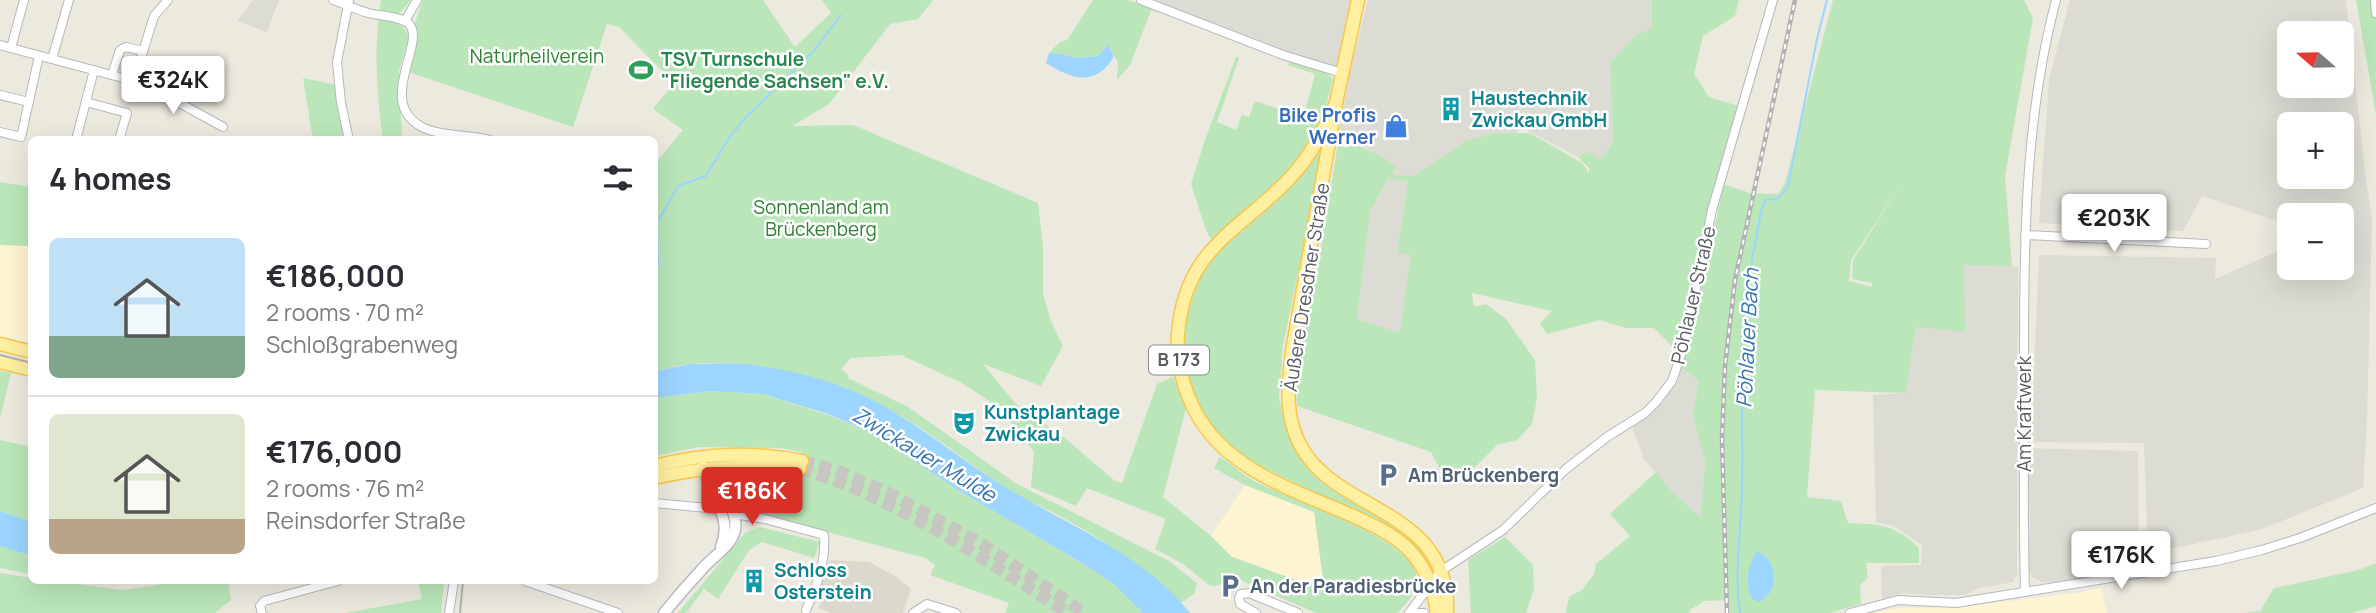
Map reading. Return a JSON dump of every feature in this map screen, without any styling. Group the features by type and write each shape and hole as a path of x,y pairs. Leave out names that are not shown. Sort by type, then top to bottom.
{"main road":[{"name":"Äußere Dresdner Straße","path":"1358,0 1336,103 1322,148 1287,388 1294,431 1300,445 1314,464 1336,484 1392,516 1424,543 1441,571 1447,598 1447,613"},
{"name":"Äußere Dresdner Straße","path":"1322,148 1219,240 1198,267 1184,302 1179,324 1178,344 1183,381 1208,432 1235,459 1267,477 1385,532 1413,555 1430,583 1437,613"},
{"path":"0,344 28,351"},
{"path":"0,362 28,369"},
{"path":"658,466 756,454 801,465 738,465 703,461 658,477"},
{"path":"664,613 734,534 734,514 703,461"},
{"path":"703,461 708,485 726,528 720,550"},
{"path":"724,496 726,478 738,465"}],"street":[{"path":"11,48 24,0"},
{"path":"52,59 69,0"},
{"path":"134,81 154,16 168,0"},
{"path":"332,0 405,21 412,29 414,37 403,74 402,99 406,112 424,128 446,136"},
{"path":"405,21 417,0"},
{"path":"1141,0 1283,55 1342,73"},
{"name":"Pöhlauer Straße","path":"1409,613 1441,571 1503,530 1566,469 1644,413 1672,381 1684,346 1712,210 1773,0"},
{"name":"Am Kraftwerk","path":"2025,592 2025,236 2040,65 2056,0"},
{"path":"2375,0 2376,13"},
{"path":"348,136 341,103 337,62 349,3"},
{"path":"0,45 134,81 156,90 223,127"},
{"path":"112,75 120,50 126,47 143,51"},
{"path":"0,132 21,137 40,56"},
{"path":"77,136 94,71"},
{"path":"0,95 29,102"},
{"path":"86,102 127,113 121,136"},
{"path":"2025,236 2206,244"},
{"path":"658,503 719,509"},
{"path":"1850,613 1898,600 1956,603 2240,556 2300,538 2376,508"},
{"path":"734,514 765,519 824,535 822,570 806,610"},
{"path":"262,613 260,606 264,601 327,584"},
{"path":"449,613 454,584"},
{"path":"534,584 618,613"},
{"path":"1256,613 1242,606 1239,601 1241,594 1249,593 1298,613"},
{"path":"913,613 927,604 956,613"},
{"path":"1415,613 1424,613"}],"shaded area":[{"path":"253,0 279,0 267,32 237,21"},
{"path":"1158,0 1354,0 1339,70 1283,55 1154,4"},
{"path":"1368,0 1652,0 1652,28 1637,35 1610,63 1613,143 1603,158 1598,159 1589,153 1578,157 1519,126 1516,134 1494,133 1466,141 1414,176 1391,176 1396,166 1376,153 1338,137 1350,72"},
{"path":"2070,0 2346,0 2348,21 2277,21 2277,98 2354,98 2354,73 2372,218 2363,488 2262,529 2148,554 2144,443 2031,442 2039,255 2216,258 2215,279 2277,252 2277,280 2354,280 2354,203 2277,203 2277,221 2202,196 2183,231 2039,223 2049,79"},
{"path":"1388,178 1408,182 1397,252 1411,255 1401,334 1357,320 1370,212"},
{"path":"0,245 28,246 28,343 0,336"},
{"path":"1964,265 2018,266 2017,575 2013,582 1979,588 1965,595 1902,593 1882,599 1881,566 1921,565 1922,545 1894,526 1876,522 1873,395 1906,393 1916,327"},
{"path":"1681,368 1699,381 1693,415 1705,462 1701,519 1672,492 1644,459 1632,426 1662,403 1677,382"},
{"path":"2026,448 2138,451 2139,569 2067,582 2042,582 2032,577 2029,569 2030,519"},
{"path":"1245,485 1314,512 1323,579 1311,585 1232,557 1211,536"},
{"path":"830,560 869,562 897,577 911,589 903,613 831,613 818,608 825,594 818,589"},
{"path":"2101,588 2107,613 1872,613 1898,608 1960,607"}],"green space":[{"path":"381,0 411,0 397,16 397,21 409,38 399,71 402,136 383,136 377,35"},
{"path":"423,0 763,0 795,47 831,13 822,0 933,0 918,19 890,24 829,104 792,126 853,125 1038,203 1043,246 1043,294 1051,321 1063,346 1041,386 983,364 1015,403 1066,439 1115,481 1122,483 1157,384 1173,377 1186,408 1163,497 1232,557 1310,585 1323,579 1314,512 1245,485 1214,468 1220,457 1256,482 1344,520 1390,544 1406,557 1415,570 1415,588 1409,599 1397,613 1316,613 1240,580 1209,585 1183,564 1155,549 1166,519 1087,488 1076,506 1031,487 1034,452 1000,408 962,383 901,355 851,358 841,369 848,378 908,407 1017,484 1169,561 1197,583 1194,594 1181,603 1138,565 1106,543 1009,490 899,415 851,391 799,374 745,365 691,364 658,370 658,160 683,130 653,109 674,83 619,27 607,24 573,127 408,72 417,35 414,25"},
{"path":"1093,0 1128,0 1152,8 1130,65 1117,80 1118,63 1108,45 1098,56 1078,58 1049,53 1059,43 1068,39"},
{"path":"1652,0 1739,0 1735,16 1703,36 1694,74 1709,97 1738,106 1708,208 1681,341 1673,347 1654,328 1626,328 1600,320 1547,334 1540,324 1552,311 1472,293 1474,307 1486,304 1506,319 1535,360 1537,398 1532,424 1517,440 1497,445 1475,467 1451,482 1431,452 1297,406 1296,376 1338,144 1345,148 1348,142 1376,153 1396,166 1392,175 1414,176 1466,141 1494,133 1530,133 1582,163 1589,173 1589,168 1578,157 1589,152 1598,159 1603,158 1613,142 1610,63 1637,35 1652,28","holes":["1388,178 1408,182 1397,253 1411,255 1400,333 1357,319 1370,212"]},
{"path":"1833,0 2024,0 2033,18 2005,176 2012,266 1964,265 1965,332 1916,327 1906,393 1815,390 1807,497 1841,501 1848,523 1878,525 1895,530 1919,548 1919,563 1866,563 1868,578 1860,585 1861,604 1829,613 1730,613 1727,600 1704,601 1689,613 1566,613 1569,597 1582,590 1594,574 1596,564 1630,536 1610,514 1656,472 1672,492 1701,518 1705,462 1693,415 1699,381 1680,367 1691,334 1724,184 1749,193 1778,194 1785,183","holes":["1902,183 1853,260 1852,279 1872,283 1872,287 1849,281 1851,260"]},
{"path":"2356,0 2376,0 2376,115"},
{"path":"1236,57 1239,58 1217,122 1236,130 1242,115 1249,117 1255,101 1290,113 1293,109 1305,111 1315,74 1288,65 1291,59 1325,71 1333,79 1324,114 1309,146 1279,181 1211,239 1191,184"},
{"path":"303,78 341,86 351,136 312,136"},
{"path":"1319,148 1324,149 1283,345 1279,399 1291,440 1311,473 1334,491 1393,523 1429,557 1423,561 1376,523 1244,458 1214,428 1194,393 1187,374 1184,333 1187,312 1202,269 1227,239"},
{"path":"0,182 28,187 28,246 0,245"},
{"path":"0,371 11,373 0,419"},
{"path":"710,391 763,394 858,427 1114,584 1143,613 1005,613 1009,603 930,575 935,565 925,558 764,515 742,506 731,491 735,474 803,458 801,452 781,448 699,447 658,455 658,398"},
{"path":"0,440 28,446 28,521 0,511"},
{"path":"760,527 820,542 814,558 762,542 750,549 718,599 704,589 686,613 678,613 745,533"},
{"path":"1505,537 1533,565 1534,589 1526,613 1471,613 1468,560"},
{"path":"0,546 28,555 28,573 0,568"},
{"path":"2376,563 2376,606 2352,613 2243,613 2260,611 2274,588 2359,570"},
{"path":"0,573 28,578 28,584 77,584 122,590 165,584 228,584 231,600 215,613 0,613"},
{"path":"419,584 444,584 441,613 345,613 422,599"}],"water":[{"path":"1108,45 1114,56 1099,73 1091,76 1074,76 1046,63 1049,53 1078,58 1098,56"},
{"name":"Zwickauer Mulde","path":"691,364 743,364 802,374 866,397 908,421 1010,490 1129,558 1172,593 1190,613 1143,613 1114,584 858,427 828,414 763,394 710,391 658,398 658,370"},
{"path":"0,511 28,521 28,555 0,546"},
{"path":"1756,552 1769,561 1774,578 1771,591 1760,602 1752,599 1748,586 1749,570"}],"waterway":[{"name":"Pöhlauer Bach","path":"1740,613 1738,567 1742,490 1742,346 1748,287 1765,200 1779,198 1788,186 1827,0"},
{"path":"658,221 678,186 706,176 729,138 746,117 814,51 841,15"}],"tunnel":[{"path":"802,461 836,470 893,495 982,544 1085,613"},
{"path":"800,469 869,495 904,513 972,552 1068,613"}],"tram line":[{"path":"0,355 28,362"},
{"path":"460,613 463,584"}],"railway":[{"path":"1727,613 1722,439 1725,366 1735,280 1795,0"}],"place":[{"name":"TSV Turnschule \"Fliegende Sachsen\" e.V.","path":"641,70"},
{"name":"Haustechnik Zwickau GmbH","path":"1451,109"},
{"name":"Bike Profis Werner","path":"1396,126"},
{"name":"Kunstplantage Zwickau","path":"964,423"},
{"name":"Am Brückenberg","path":"1388,475"},
{"name":"Schloss Osterstein","path":"754,581"},
{"name":"An der Paradiesbrücke","path":"1230,586"}],"park label":[{"name":"Naturheilverein","path":"537,56"},
{"name":"Sonnenland am Brückenberg","path":"821,218"}]}
